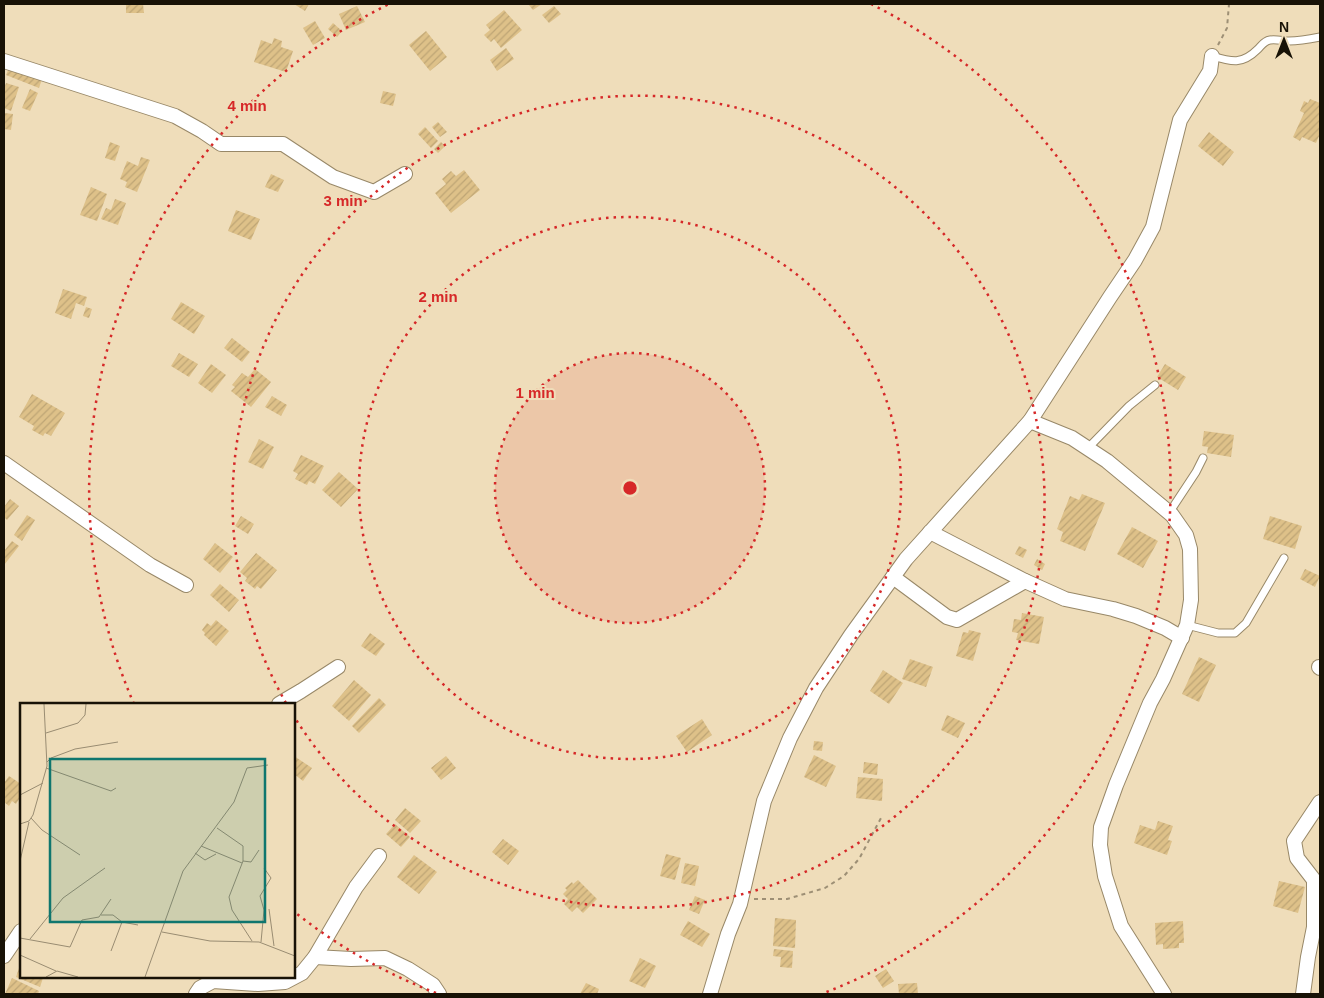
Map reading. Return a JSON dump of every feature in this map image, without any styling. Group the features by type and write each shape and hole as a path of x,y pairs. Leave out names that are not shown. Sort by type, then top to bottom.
{"street":[{"path":"710,994 741,898 764,801 790,738 816,688 851,635 906,559 1030,421 1135,260 1153,227 1180,120 1210,71 1212,56"},
{"path":"4,61 175,116 221,144 283,144 333,177 374,192 405,174"},
{"path":"1030,421 1072,438 1108,461 1169,513 1186,535 1190,548 1191,600 1185,631 1150,702 1116,785 1102,826 1100,845 1105,876 1121,926 1164,994"},
{"path":"4,463 150,565 186,585"},
{"path":"930,532 1065,599 1113,609 1165,628 1185,631"},
{"path":"893,577 947,617 957,620 1025,580"},
{"path":"281,703 338,667"},
{"path":"1304,994 1308,957 1314,927 1314,880 1297,858 1294,841 1320,802"},
{"path":"295,977 302,973 315,957 356,887 379,856"},
{"path":"4,956 20,932"},
{"path":"315,957 386,958 433,985 439,994"},
{"path":"196,994 200,988 212,982 258,984 285,982 293,978"}],"lane":[{"path":"1212,56 1232,62 1245,59 1263,43 1271,40 1298,41 1320,37"},
{"path":"1088,448 1129,406 1155,385"},
{"path":"1169,513 1203,458"},
{"path":"1185,631 1236,632 1246,623 1284,558"}],"path":[{"path":"1212,56 1227,28 1229,4"},
{"path":"741,898 788,899 825,888 844,876 859,859 881,818"}],"building":[{"path":"126,4 143,4 144,13 126,13"},
{"path":"294,4 309,4 305,11"},
{"path":"528,4 542,4 533,10"},
{"path":"357,6 365,22 346,30 339,14"},
{"path":"554,6 561,14 549,23 542,15"},
{"path":"504,10 522,30 501,48 494,39 491,42 484,35 490,30 486,25"},
{"path":"315,21 325,38 313,45 303,28"},
{"path":"333,23 342,31 337,37 328,29"},
{"path":"426,31 447,57 430,71 409,45"},
{"path":"274,38 282,41 281,47 293,51 286,72 254,62 261,40 272,44"},
{"path":"506,48 514,59 497,71 490,60"},
{"path":"10,66 42,79 39,88 6,75"},
{"path":"6,83 19,87 11,111 4,108 4,89"},
{"path":"30,89 38,93 30,111 22,108"},
{"path":"383,91 396,94 393,106 380,103"},
{"path":"1310,99 1320,103 1320,134 1316,143 1302,137 1300,141 1293,137 1304,113 1300,111 1304,101 1308,103"},
{"path":"4,113 13,114 11,130 4,129"},
{"path":"438,122 447,132 440,137 432,127"},
{"path":"425,127 438,141 431,148 418,134"},
{"path":"1209,132 1234,152 1223,166 1198,146"},
{"path":"110,142 120,146 115,161 105,158"},
{"path":"441,142 445,146 438,153 434,149"},
{"path":"141,157 150,160 137,192 125,187 127,182 120,179 127,161 138,166"},
{"path":"464,170 480,190 451,213 435,193 446,184 442,179 451,171 456,176"},
{"path":"271,174 284,180 278,192 265,187"},
{"path":"91,187 107,194 97,221 80,215"},
{"path":"115,199 126,203 118,225 101,219 106,208 111,210"},
{"path":"236,210 260,219 251,240 228,231"},
{"path":"63,289 87,297 84,306 76,303 71,319 55,313"},
{"path":"181,302 205,316 194,334 171,319"},
{"path":"86,307 92,309 89,318 83,316"},
{"path":"232,338 250,352 242,362 224,348"},
{"path":"179,353 198,364 189,377 171,366"},
{"path":"211,364 226,375 212,393 198,383"},
{"path":"1165,364 1186,377 1178,390 1157,377"},
{"path":"255,369 271,382 251,407 231,391 235,387 232,385 242,373 248,377"},
{"path":"32,394 65,413 51,436 45,433 43,436 32,430 34,426 19,417"},
{"path":"272,396 287,405 281,416 265,407"},
{"path":"1204,431 1234,435 1231,457 1207,453 1208,447 1202,446"},
{"path":"259,439 274,447 263,469 248,462"},
{"path":"301,455 324,466 315,484 309,481 307,485 295,479 298,474 293,471"},
{"path":"339,472 358,489 341,507 322,490"},
{"path":"1082,494 1105,503 1085,551 1060,541 1063,532 1057,529 1070,496 1079,500"},
{"path":"10,499 19,506 7,520 4,517 4,507"},
{"path":"27,515 35,520 22,541 14,535"},
{"path":"241,516 254,524 248,534 235,526"},
{"path":"1270,516 1302,526 1295,549 1263,539"},
{"path":"1132,527 1158,541 1143,568 1117,554"},
{"path":"12,541 19,546 4,565 4,551"},
{"path":"215,543 233,557 220,573 203,559"},
{"path":"1019,546 1027,550 1023,558 1015,554"},
{"path":"256,553 277,570 261,589 257,586 255,589 245,581 247,578 240,572"},
{"path":"1037,559 1045,564 1042,570 1034,565"},
{"path":"1305,569 1320,576 1315,587 1300,579"},
{"path":"220,584 239,600 229,612 210,595"},
{"path":"1022,613 1044,617 1039,644 1016,640 1018,633 1012,632 1014,619 1021,620"},
{"path":"216,620 229,631 216,646 204,635 205,633 202,630 207,623 211,626"},
{"path":"969,630 981,633 973,661 956,656 963,632 968,633"},
{"path":"370,633 385,644 376,656 361,646"},
{"path":"1199,657 1216,665 1199,702 1182,694"},
{"path":"910,659 933,667 926,687 902,679"},
{"path":"883,670 903,683 889,704 870,691"},
{"path":"354,680 371,695 349,721 332,706"},
{"path":"379,698 386,705 359,733 352,726"},
{"path":"947,715 965,723 958,738 941,730"},
{"path":"702,719 712,735 687,752 676,736"},
{"path":"814,741 823,742 822,751 813,750"},
{"path":"814,755 836,766 826,787 804,777"},
{"path":"446,756 456,768 441,780 431,768"},
{"path":"295,757 312,768 303,781 295,775"},
{"path":"864,762 878,764 877,775 863,773"},
{"path":"9,776 20,783 20,798 16,804 12,801 9,806 4,802 4,783"},
{"path":"858,777 883,779 882,801 856,798"},
{"path":"405,808 421,821 410,833 395,820"},
{"path":"1158,821 1173,826 1168,840 1172,841 1167,855 1134,843 1140,825 1155,830"},
{"path":"395,824 410,837 401,847 386,834"},
{"path":"503,839 519,851 508,865 492,852"},
{"path":"666,854 681,858 675,880 660,876"},
{"path":"414,855 437,872 419,894 397,877"},
{"path":"685,863 699,866 695,886 681,883"},
{"path":"578,880 597,899 583,913 577,907 572,912 564,904 568,899 563,894 567,890 565,888"},
{"path":"1279,881 1305,887 1298,913 1273,906"},
{"path":"695,896 705,900 699,914 689,910"},
{"path":"775,918 796,920 795,948 773,946"},
{"path":"688,921 710,934 702,947 680,935"},
{"path":"1183,921 1184,943 1179,943 1179,948 1163,949 1163,944 1156,945 1155,923"},
{"path":"774,949 793,951 792,968 780,967 781,957 773,956"},
{"path":"640,958 656,966 645,988 629,981"},
{"path":"19,968 20,978 43,978 40,987 16,977"},
{"path":"886,969 894,981 883,988 875,976"},
{"path":"12,978 39,991 38,994 5,994"},
{"path":"586,983 599,989 597,994 580,994"},
{"path":"917,983 918,994 899,994 898,984"}]}
